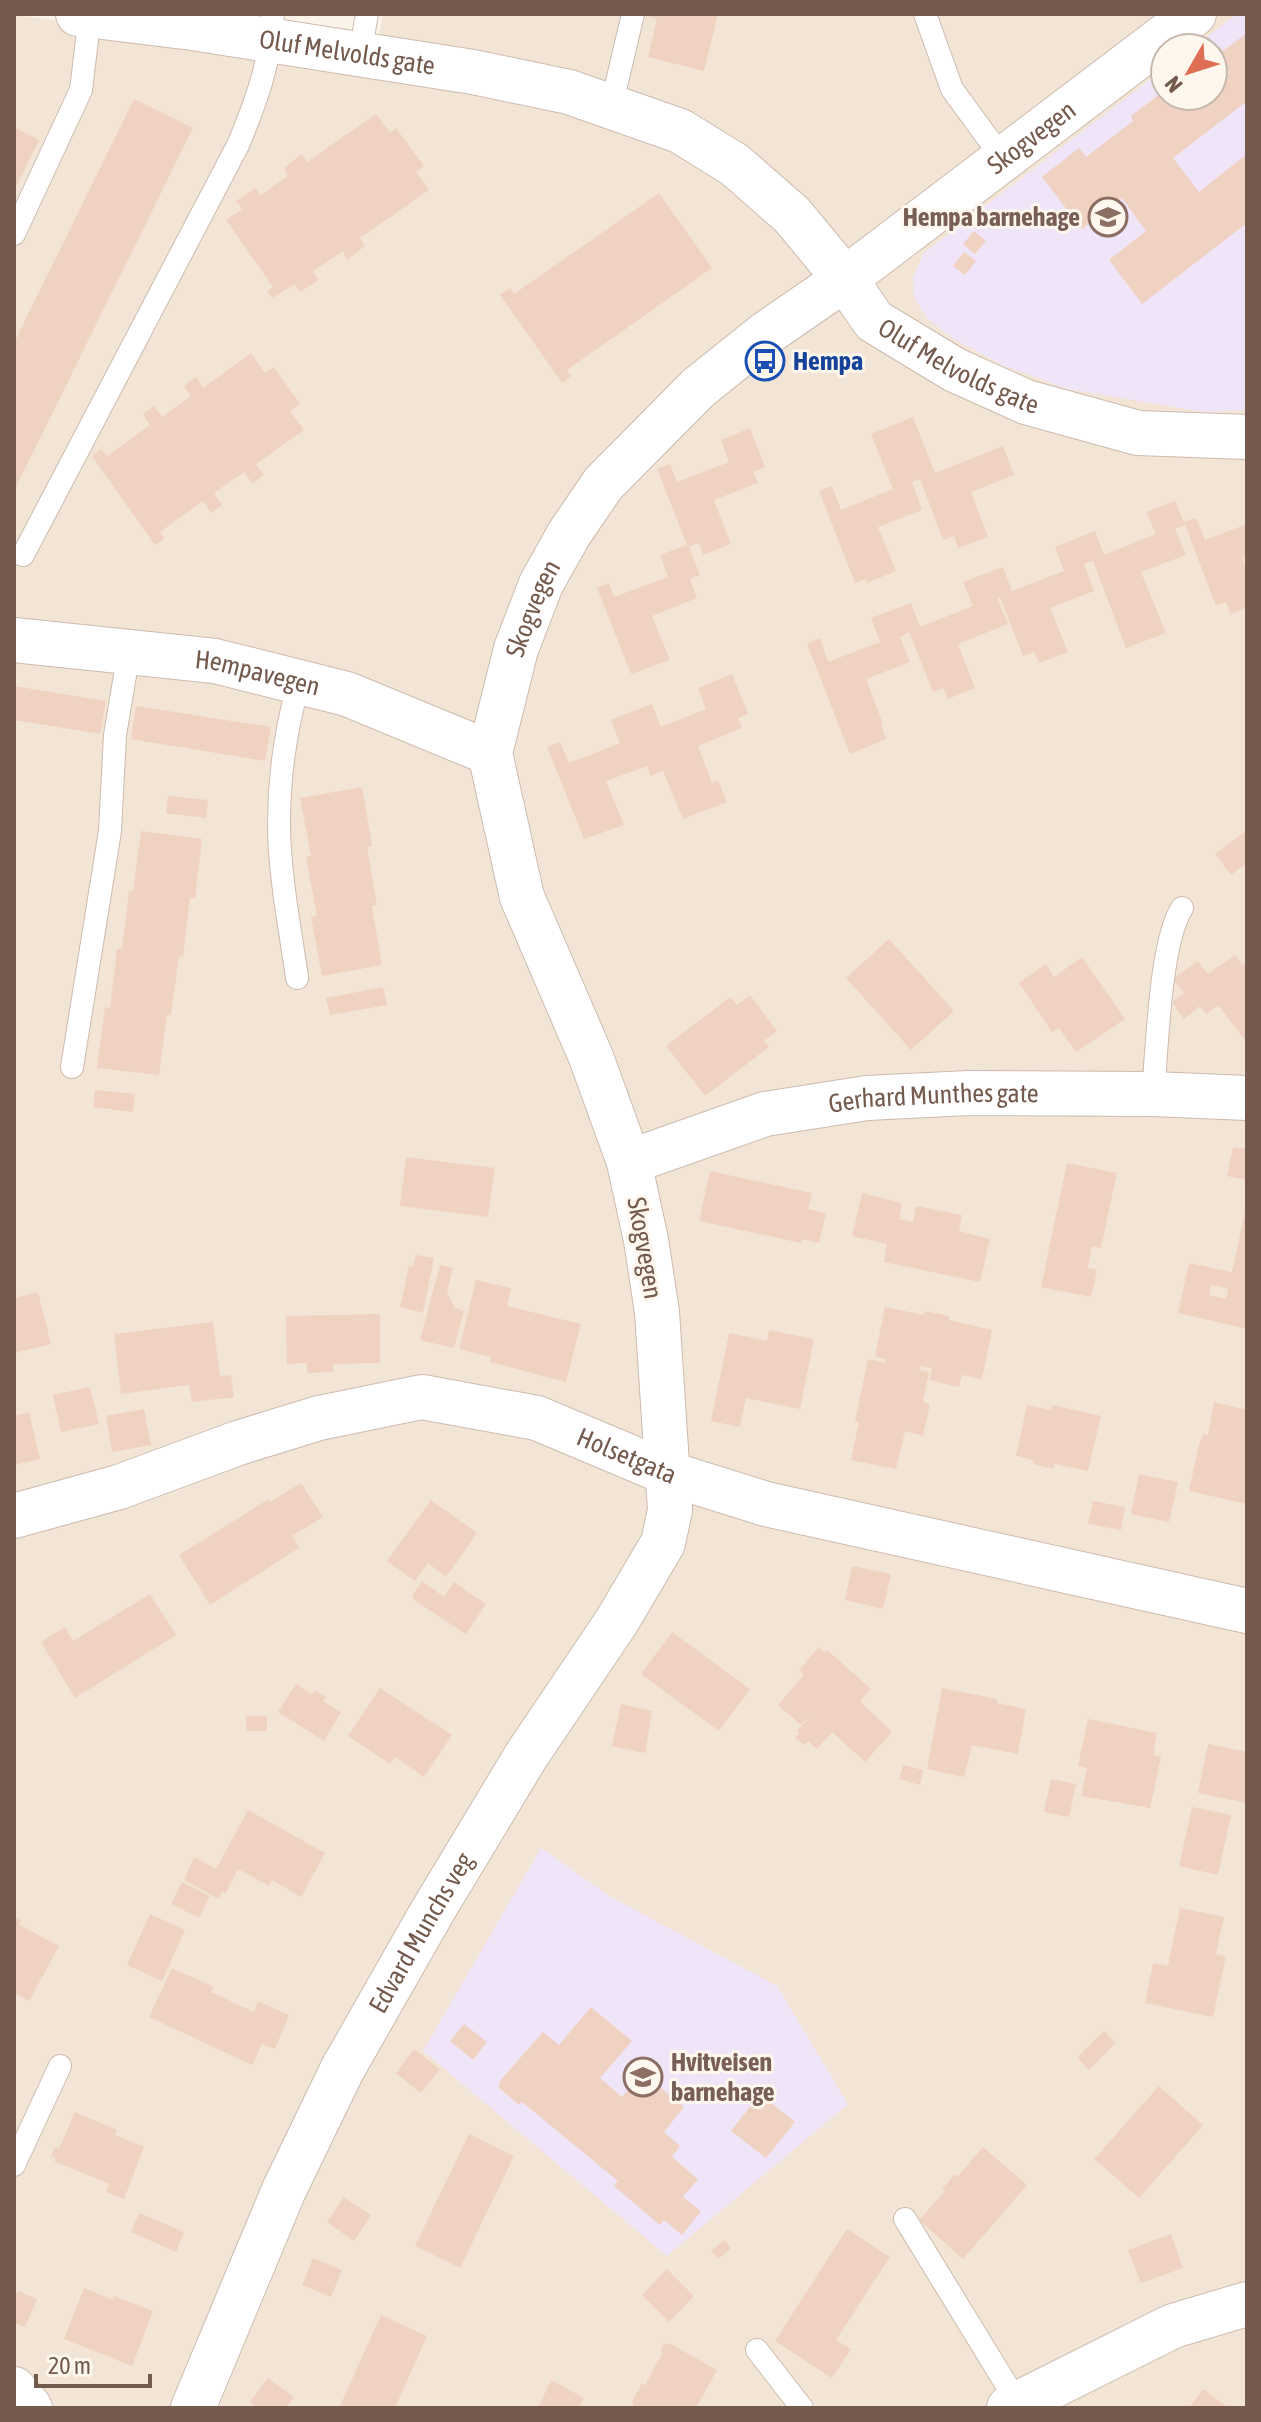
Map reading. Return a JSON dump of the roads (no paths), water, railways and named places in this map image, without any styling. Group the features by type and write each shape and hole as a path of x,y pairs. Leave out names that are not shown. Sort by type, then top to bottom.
{"street":[{"name":"Skogvegen","path":"670,1474 657,1312 629,1162 596,1069 522,897 490,753 516,649 541,584 569,534 603,484 698,388 768,332 845,279 1194,14"},
{"name":"Oluf Melvolds gate","path":"84,15 364,34 473,72 569,92 680,131 735,165 792,215 845,279 874,321 955,370 1026,402 1138,433 1247,437"},
{"name":"Hempavegen","path":"14,640 215,661 347,694 490,753"},
{"name":"Gerhard Munthes gate","path":"629,1162 765,1114 867,1098 969,1093 1247,1098"},
{"name":"Holsetgata","path":"14,1516 119,1487 238,1443 319,1418 422,1397 537,1418 670,1474 766,1504 1247,1611"},
{"name":"Edvard Munchs veg","path":"193,2408 284,2190 342,2070 526,1756 617,1621 663,1543 670,1510 670,1474"},
{"path":"1013,2405 1173,2326 1247,2304"},
{"path":"14,2389 30,2408"}],"lane":[{"path":"611,107 633,14"},
{"path":"925,14 952,89 1003,159"},
{"path":"14,234 81,90 84,15"},
{"path":"23,555 238,145 259,96 272,27"},
{"path":"72,1067 110,831 115,735 129,652"},
{"path":"297,978 279,825 282,773 290,716 299,682"},
{"path":"1153,1094 1166,961 1174,919 1182,908"},
{"path":"14,2165 60,2066"},
{"path":"905,2219 1013,2405"},
{"path":"757,2350 802,2408"}],"place":[{"name":"Hempa barnehage","path":"1108,217"},
{"name":"Hempa","path":"765,361"},
{"name":"Hvitveisen barnehage","path":"643,2077"}]}
